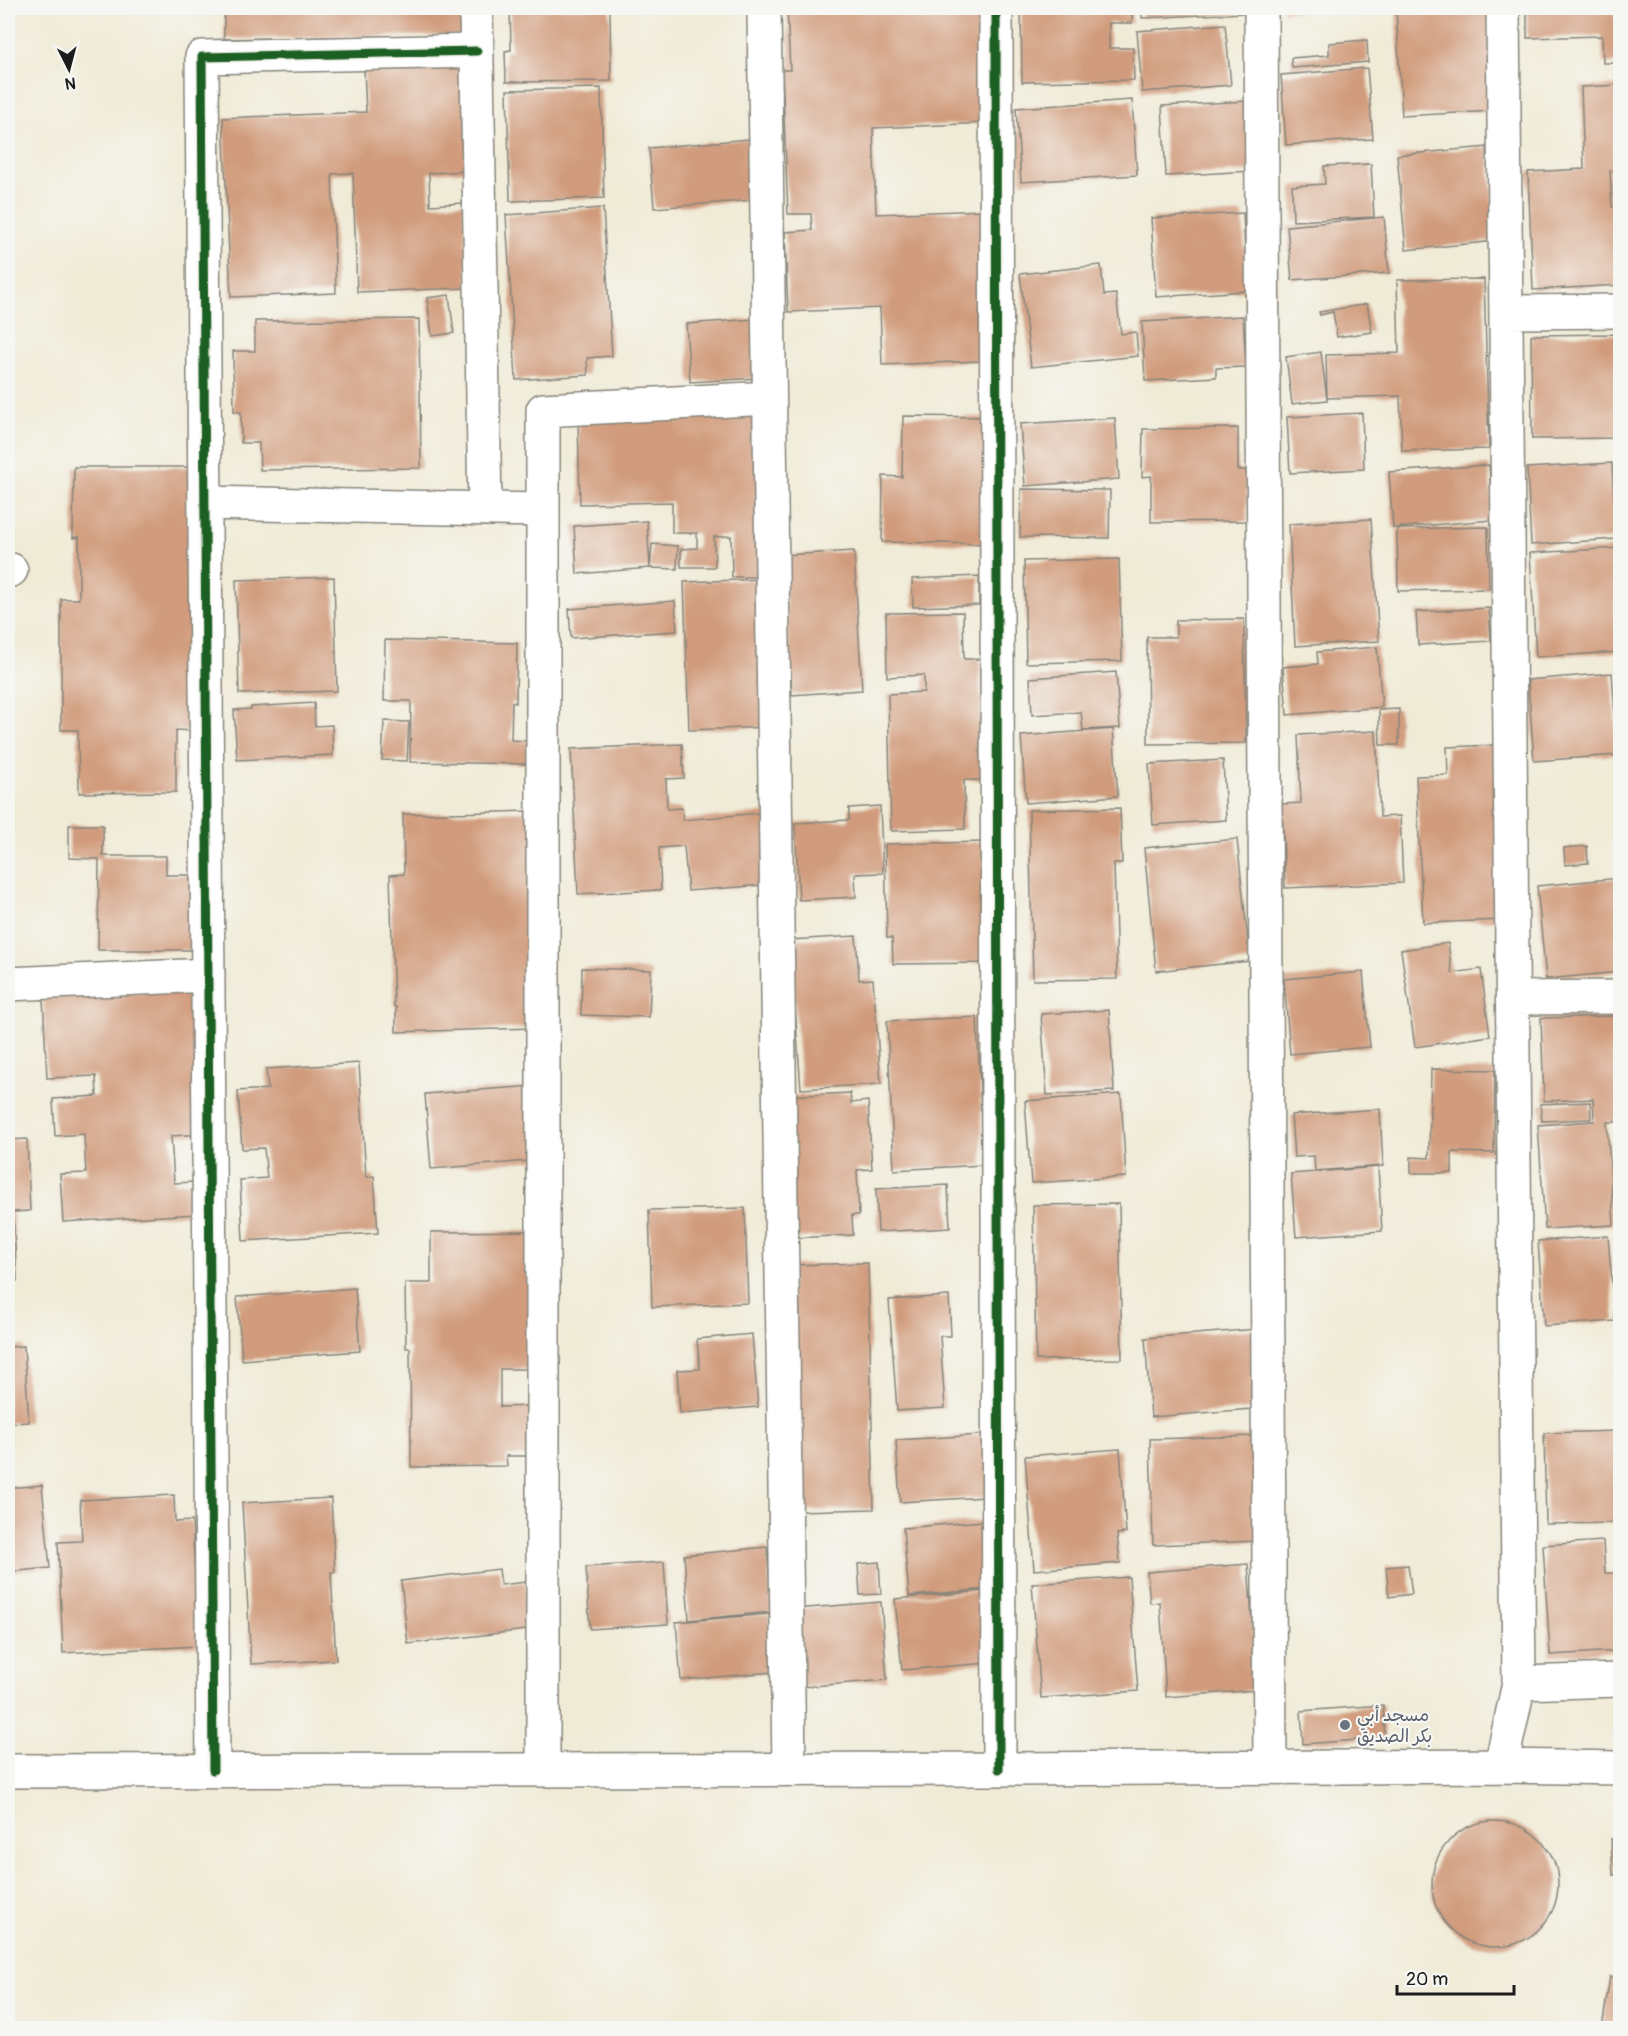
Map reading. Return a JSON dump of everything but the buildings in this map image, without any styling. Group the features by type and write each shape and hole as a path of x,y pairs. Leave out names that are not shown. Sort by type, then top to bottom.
{"street":[{"path":"476,8 485,509"},
{"path":"764,8 789,1768"},
{"path":"996,8 999,1769"},
{"path":"1261,8 1270,1767"},
{"path":"1501,1766 1518,1683 1503,8"},
{"path":"213,1770 202,57 477,51"},
{"path":"1506,312 1620,311"},
{"path":"543,1769 543,410 769,398"},
{"path":"204,503 543,510"},
{"path":"8,984 208,975"},
{"path":"1513,998 1620,997"},
{"path":"1518,1683 1620,1680"},
{"path":"8,1771 1501,1766 1620,1768"}],"cycle path":[{"path":"996,8 999,1769"},
{"path":"213,1770 202,57 477,51"}],"place":[{"name":"مسجد أبي بكر الصديق","path":"1345,1725"}]}
